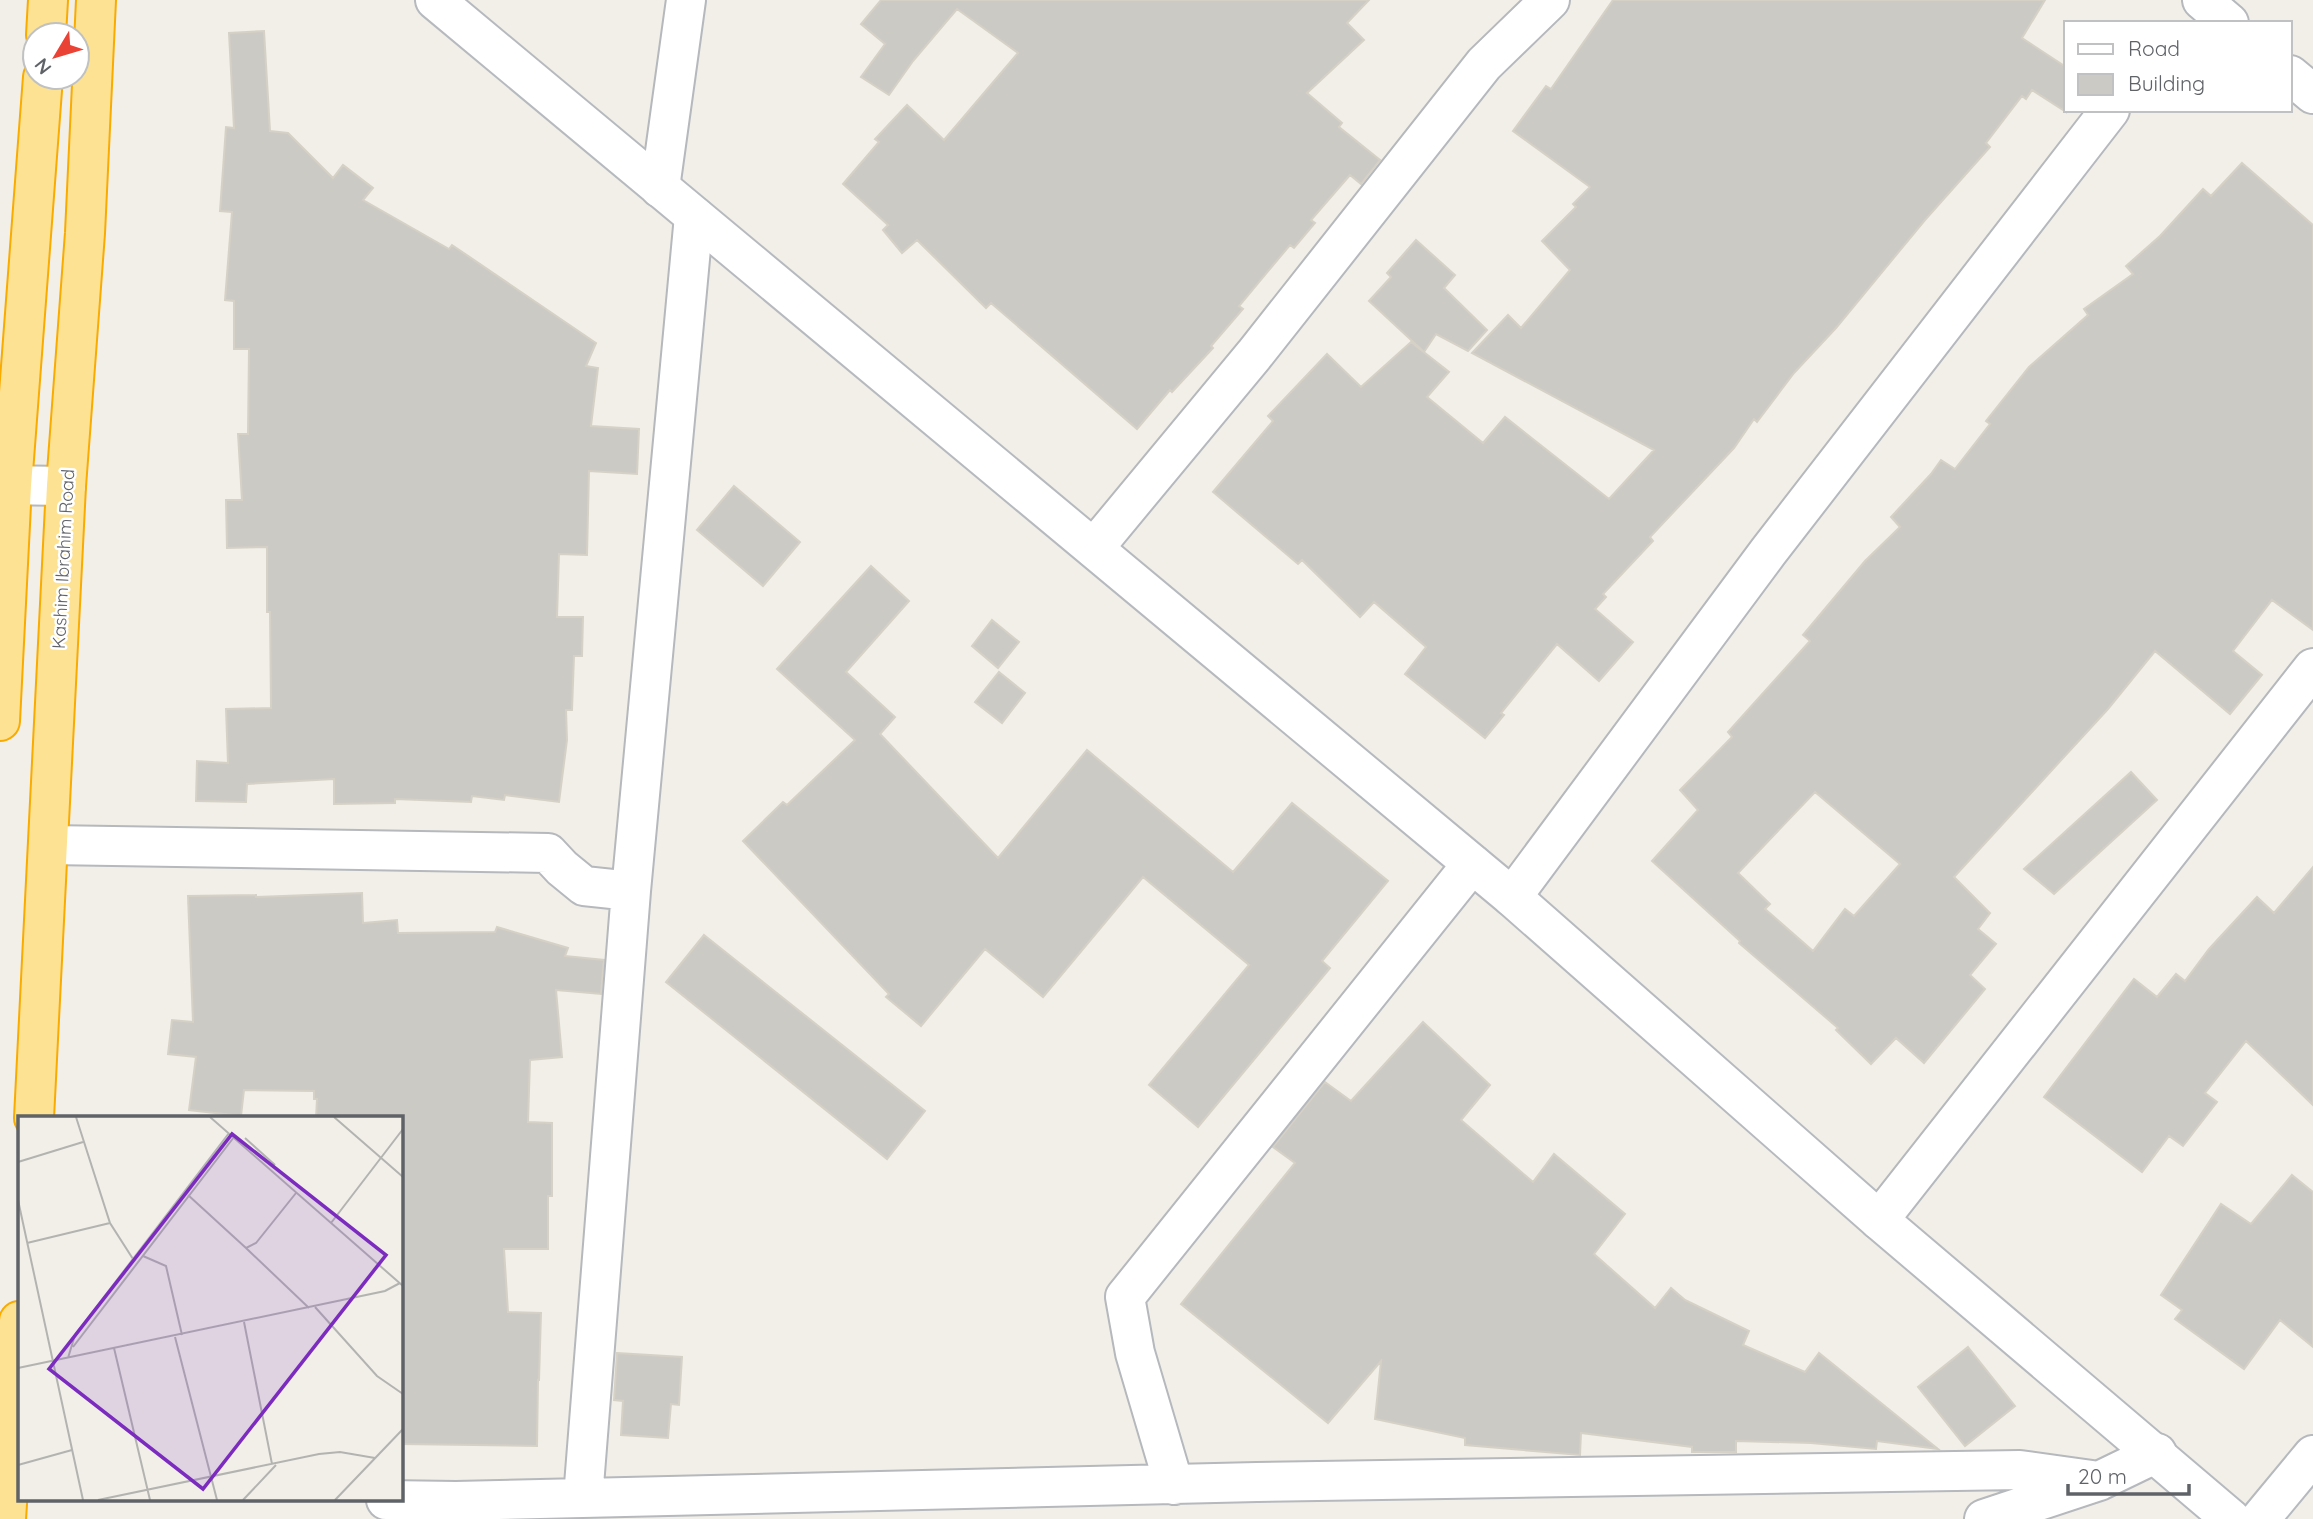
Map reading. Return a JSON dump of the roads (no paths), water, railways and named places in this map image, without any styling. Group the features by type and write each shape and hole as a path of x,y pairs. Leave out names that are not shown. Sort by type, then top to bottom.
{"highway":[{"path":"47,21 48,0"},
{"name":"Kashim Ibrahim Road","path":"34,1116 66,486 85,233 96,0"},
{"path":"0,721 6,485 42,91"},
{"path":"11,1502 18,1344"}],"street":[{"path":"435,0 1512,897 1879,1220 2231,1519"},
{"path":"660,188 686,0"},
{"path":"1094,548 1254,355 1484,64 1550,0"},
{"path":"2179,21 2195,0"},
{"path":"2202,0 2227,21"},
{"path":"2292,77 2313,94"},
{"path":"1512,897 1768,552 2108,112"},
{"path":"583,1498 631,891 694,216"},
{"path":"6,485 66,486"},
{"path":"1879,1220 2313,668"},
{"path":"49,845 548,853 562,869 584,886 631,891"},
{"path":"1174,1485 1135,1353 1125,1297 1472,864"},
{"path":"1984,1519 2099,1480 2157,1454"},
{"path":"2260,1519 2313,1455"},
{"path":"402,1500 1257,1482 2020,1470 2099,1480"}]}
